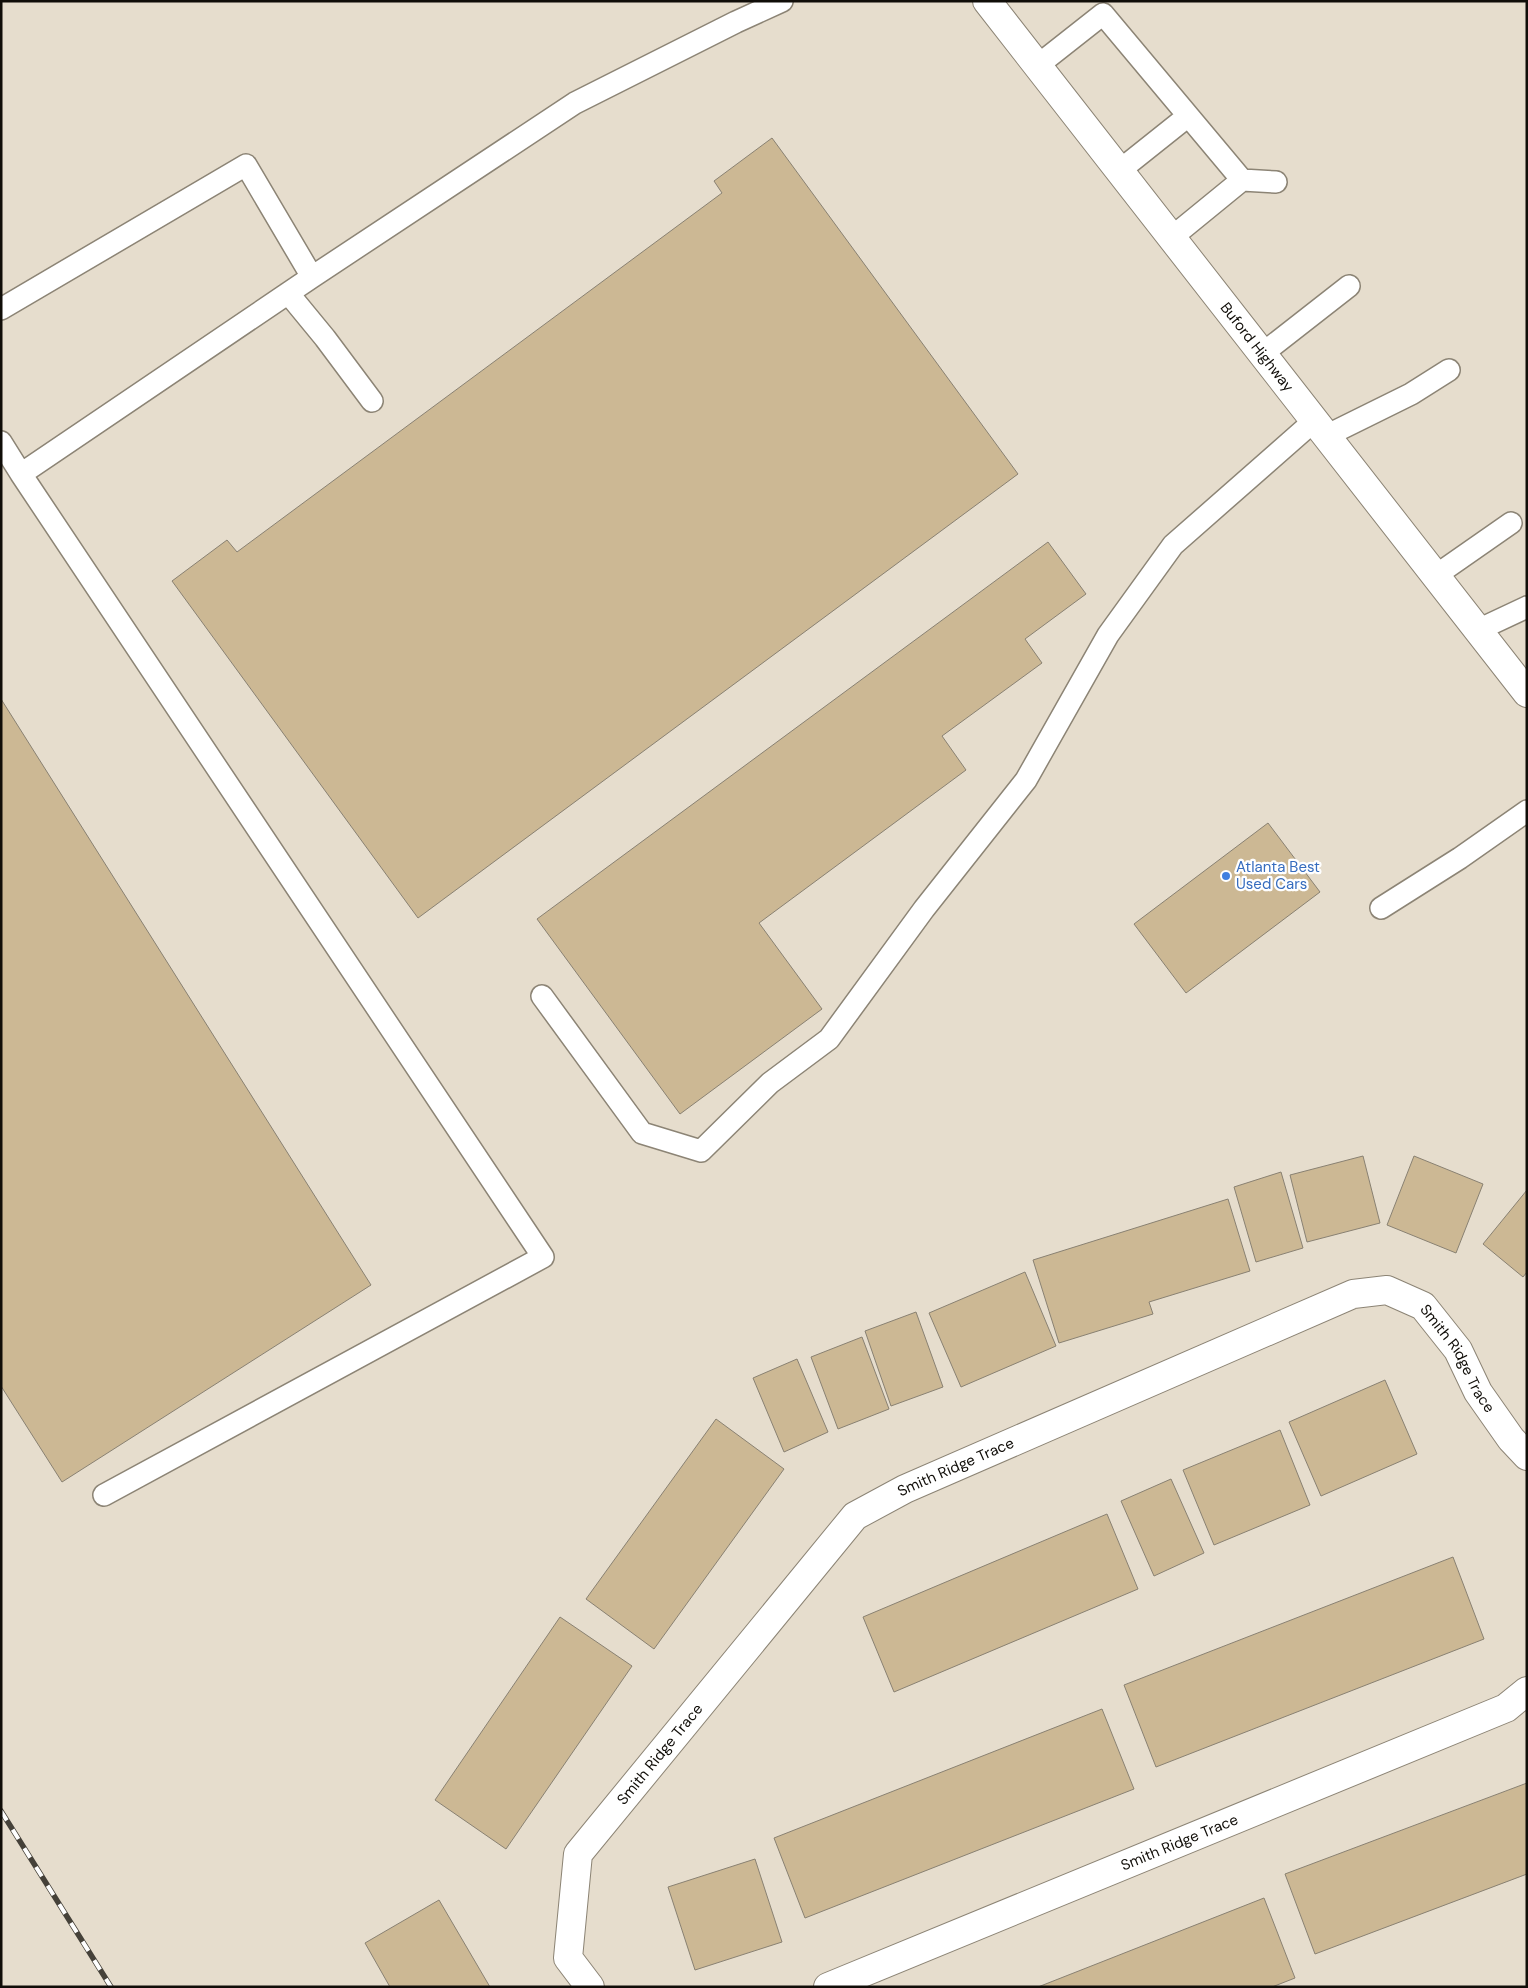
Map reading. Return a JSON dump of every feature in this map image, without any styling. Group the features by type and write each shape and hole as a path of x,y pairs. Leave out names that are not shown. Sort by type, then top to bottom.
{"street":[{"name":"Buford Highway","path":"987,1 1527,693"},
{"name":"Smith Ridge Trace","path":"590,1987 568,1958 578,1854 855,1516 904,1489 1353,1294 1387,1290 1423,1306 1458,1350 1478,1392 1511,1439 1527,1456"},
{"name":"Smith Ridge Trace","path":"828,1987 1506,1708 1527,1691"}],"lane":[{"path":"21,474 312,276 576,103 736,22 782,1"},
{"path":"1037,66 1103,14 1242,180"},
{"path":"1119,171 1188,116"},
{"path":"1,309 246,165 312,276"},
{"path":"1172,238 1242,180 1276,182"},
{"path":"1262,354 1349,286"},
{"path":"288,293 325,338 372,401"},
{"path":"542,996 642,1133 702,1151 770,1083 829,1039 924,909 1026,780 1108,635 1172,545 1320,428 1410,394 1449,370"},
{"path":"1,442 543,1257 104,1495"},
{"path":"1435,576 1510,523"},
{"path":"1478,630 1527,607"},
{"path":"1381,908 1460,858 1527,811"}],"building":[{"path":"772,138 1018,474 418,918 172,581 227,540 237,552 722,193 714,181"},
{"path":"1048,542 1086,594 1025,639 1042,663 942,736 966,770 759,923 822,1009 680,1114 537,919"},
{"path":"1,699 371,1285 62,1482 1,1386"},
{"path":"1268,823 1320,892 1186,993 1134,924"},
{"path":"1363,1156 1380,1223 1307,1242 1290,1175"},
{"path":"1414,1156 1483,1184 1456,1253 1387,1225"},
{"path":"1281,1172 1303,1248 1256,1262 1234,1187"},
{"path":"1527,1190 1527,1272 1523,1277 1483,1244"},
{"path":"1228,1199 1250,1271 1149,1302 1153,1314 1059,1343 1033,1260"},
{"path":"1025,1272 1056,1346 961,1387 929,1313"},
{"path":"916,1312 943,1387 891,1406 865,1331"},
{"path":"862,1337 889,1409 838,1429 811,1357"},
{"path":"797,1359 828,1432 784,1452 753,1378"},
{"path":"1385,1380 1417,1454 1321,1496 1289,1422"},
{"path":"716,1419 784,1469 654,1649 586,1599"},
{"path":"1280,1430 1310,1505 1214,1545 1183,1470"},
{"path":"1171,1479 1204,1553 1154,1576 1121,1501"},
{"path":"1107,1514 1138,1589 894,1692 863,1617"},
{"path":"1453,1557 1484,1639 1156,1767 1124,1685"},
{"path":"560,1617 632,1666 506,1849 435,1800"},
{"path":"1102,1709 1134,1789 805,1918 774,1838"},
{"path":"1527,1783 1527,1874 1315,1954 1285,1874"},
{"path":"755,1859 782,1942 695,1970 668,1887"},
{"path":"1264,1898 1295,1978 1272,1987 1038,1987"},
{"path":"439,1900 490,1987 390,1987 365,1943"}],"railway":[{"path":"1,1811 111,1987"}],"place":[{"name":"Atlanta Best Used Cars","path":"1226,876"}]}
